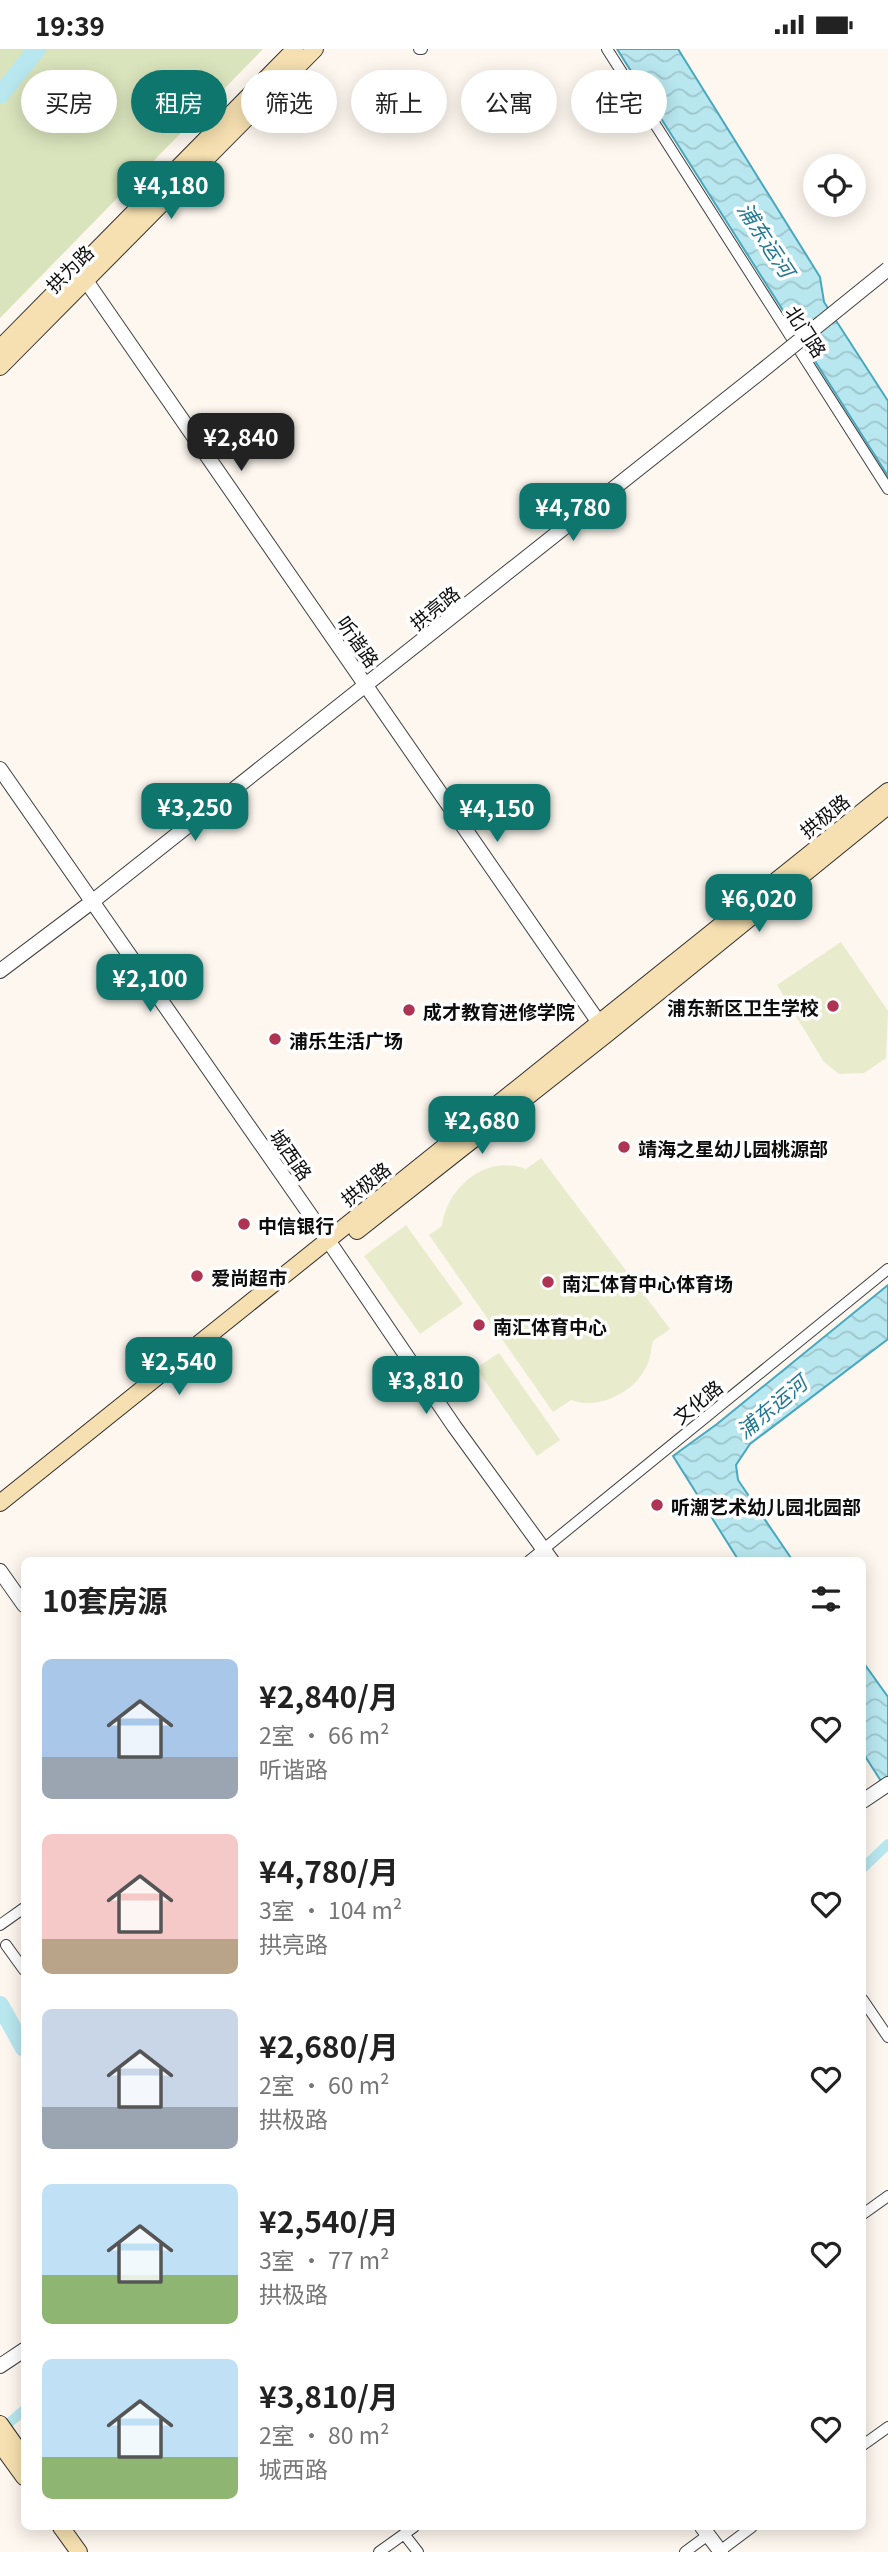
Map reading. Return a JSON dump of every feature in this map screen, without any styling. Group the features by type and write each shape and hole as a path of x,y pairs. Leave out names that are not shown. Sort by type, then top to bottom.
{"main road":[{"name":"拱为路","path":"0,367 82,275 295,49"},
{"name":"拱为路","path":"0,348 82,275 315,49"},
{"name":"拱极路","path":"602,1028 888,791"},
{"name":"拱极路","path":"0,1503 888,806"},
{"name":"拱极路","path":"0,1517 331,1244"},
{"path":"0,2424 4,2443 21,2472"},
{"path":"4,2443 21,2456"},
{"path":"63,2530 79,2552"},
{"path":"76,2530 92,2552"}],"street":[{"name":"北门路","path":"607,49 888,489"},
{"name":"拱亮路","path":"0,971 93,901 888,269"},
{"name":"听谐路","path":"82,275 602,1028"},
{"name":"城西路","path":"0,769 331,1244 454,1426 548,1555"},
{"name":"文化路","path":"548,1555 888,1269"},
{"path":"0,1571 21,1601"},
{"path":"866,1799 888,1784"},
{"path":"0,1925 21,1910"},
{"path":"6,1945 21,1966"},
{"path":"866,2004 888,2037"},
{"path":"866,2212 888,2196"},
{"path":"0,2366 21,2352"},
{"path":"866,2443 888,2427"},
{"path":"685,2552 705,2531 720,2552 748,2530"},
{"path":"379,2552 409,2531 418,2552"}],"green space":[{"path":"0,49 263,49 227,86 227,70 131,70 131,133 181,133 0,318"},
{"path":"841,942 888,1011 886,1058 864,1073 839,1074 824,1062 777,985"},
{"name":"南汇体育中心体育场","path":"541,1158 670,1329 653,1341 643,1373 626,1390 605,1401 594,1403 571,1400 553,1412 429,1235 442,1226 452,1199 471,1177 497,1166 526,1169"},
{"path":"406,1225 463,1304 420,1334 364,1256"},
{"path":"499,1353 560,1440 537,1456 476,1368"}],"water":[{"name":"浦东运河","path":"617,49 678,49 820,277 824,302 888,401 888,476 667,128 667,70 630,70"},
{"name":"浦东运河","path":"888,1285 888,1339 750,1444 736,1465 738,1480 790,1557 736,1557 673,1456 717,1424"},
{"path":"866,1666 888,1697 888,1792 866,1758"}],"waterway":[{"path":"0,95 37,49"},
{"path":"866,1865 888,1844"},
{"path":"0,2005 21,2043"},
{"path":"0,2431 21,2413"}],"place":[{"name":"浦东新区卫生学校","path":"833,1006"},
{"name":"成才教育进修学院","path":"409,1010"},
{"name":"浦乐生活广场","path":"275,1039"},
{"name":"靖海之星幼儿园桃源部","path":"624,1147"},
{"name":"中信银行","path":"244,1224"},
{"name":"爱尚超市","path":"197,1276"},
{"name":"南汇体育中心体育场","path":"548,1282"},
{"name":"南汇体育中心","path":"479,1325"},
{"name":"听潮艺术幼儿园北园部","path":"657,1505"}]}
